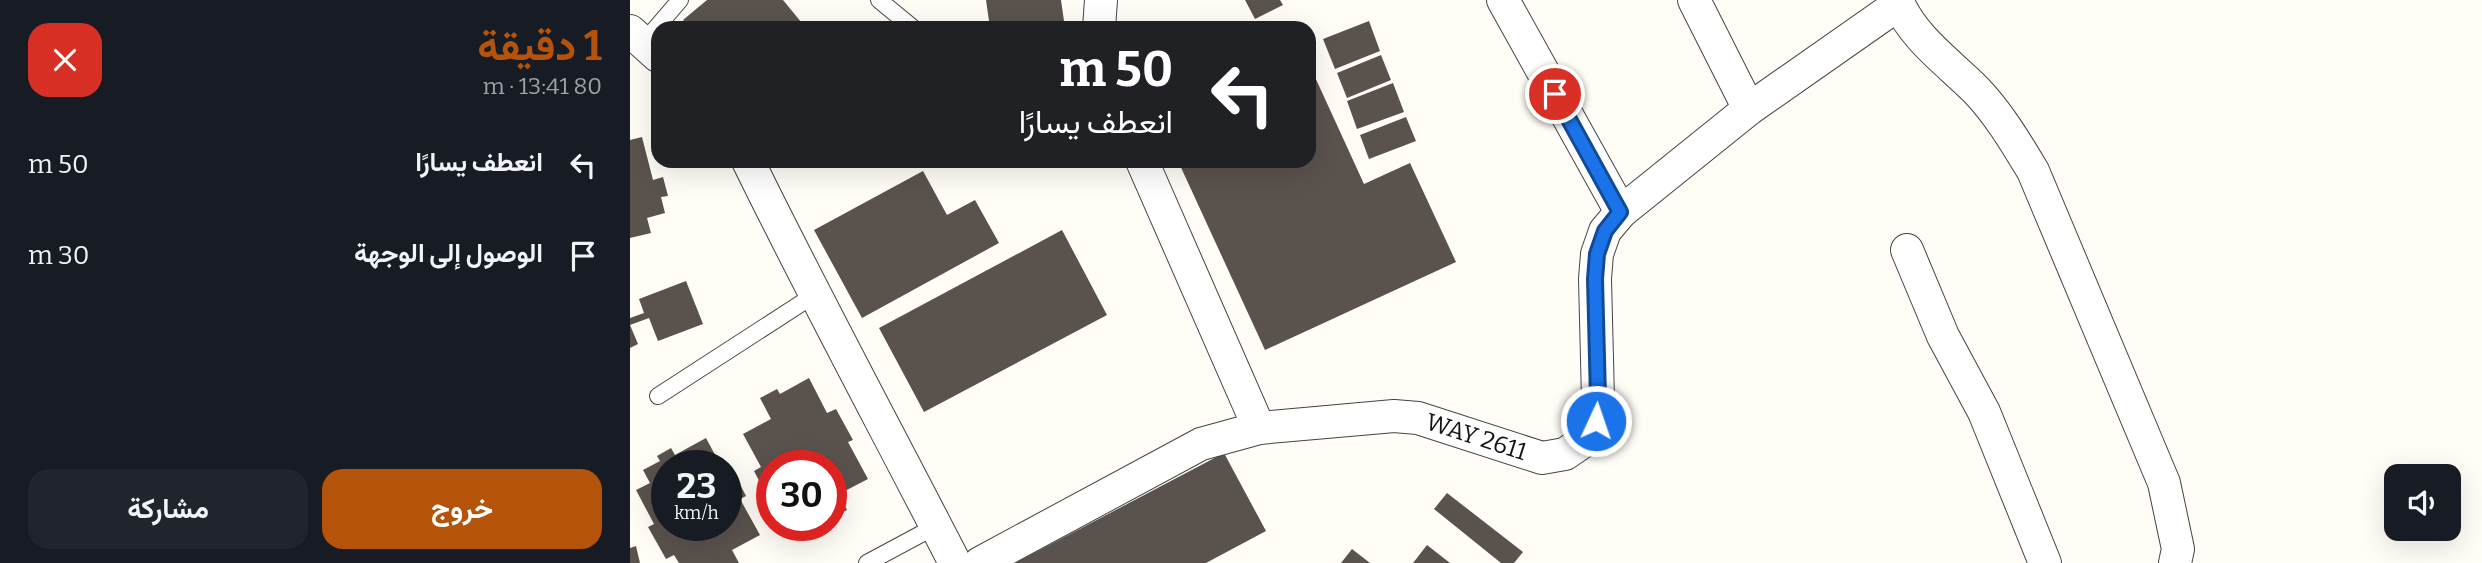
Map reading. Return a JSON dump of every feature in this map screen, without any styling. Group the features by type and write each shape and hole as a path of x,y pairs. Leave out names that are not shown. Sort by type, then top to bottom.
{"street":[{"path":"1100,21 1101,0"},
{"path":"1503,0 1620,212"},
{"path":"1694,0 1749,109"},
{"path":"1898,2 1918,34 1978,92 2001,121 2033,171 2164,483 2178,549 2175,563"},
{"name":"WAY 2611","path":"980,563 1201,444 1259,428 1394,416 1418,418 1542,457 1565,454 1584,441 1596,421 1598,398 1595,279 1597,254 1605,231 1620,212 1749,109 1898,2"},
{"path":"751,168 814,295 955,563"},
{"path":"1145,168 1259,428"},
{"path":"1908,250 1943,336 1984,412 2045,563"}],"lane":[{"path":"662,21 680,0"},
{"path":"879,0 904,21"},
{"path":"658,396 814,295"},
{"path":"867,563 936,526"}],"building":[{"path":"707,0 783,0 800,21 684,21"},
{"path":"986,0 1061,0 1064,21 989,21"},
{"path":"1245,0 1280,0 1283,5 1255,19"},
{"path":"1369,21 1380,51 1335,69 1323,39"},
{"path":"1381,55 1391,80 1347,98 1337,73"},
{"path":"1316,79 1364,184 1410,163 1456,262 1265,350 1181,168 1316,168"},
{"path":"1393,83 1404,112 1357,129 1347,101"},
{"path":"1406,117 1416,141 1369,159 1360,135"},
{"path":"642,137 653,180 663,177 668,196 661,197 665,213 647,218 651,233 630,238 630,140"},
{"path":"923,171 947,215 975,200 999,243 862,318 814,230"},
{"path":"1062,230 1107,315 924,412 879,328"},
{"path":"686,281 703,324 658,341 649,318 630,325 630,318 644,313 639,299"},
{"path":"630,325 638,344 630,348"},
{"path":"809,378 827,413 836,409 853,440 848,442 868,479 847,490 847,450 756,450 756,458 743,434 771,419 760,398 777,389 780,394"},
{"path":"706,438 712,450 684,450"},
{"path":"1224,453 1266,531 1206,563 1015,563"},
{"path":"651,466 651,518 636,490 650,483 643,470"},
{"path":"1447,493 1523,552 1514,563 1501,563 1434,509"},
{"path":"742,503 756,528 756,537 732,550 739,563 679,563 674,555 666,559 656,541 742,541"},
{"path":"1427,545 1450,563 1413,563"},
{"path":"636,546 640,563 630,563 630,548"},
{"path":"1352,549 1370,563 1341,563"}],"route":[{"path":"1555,94 1620,212 1605,231 1597,254 1596,421"}]}
